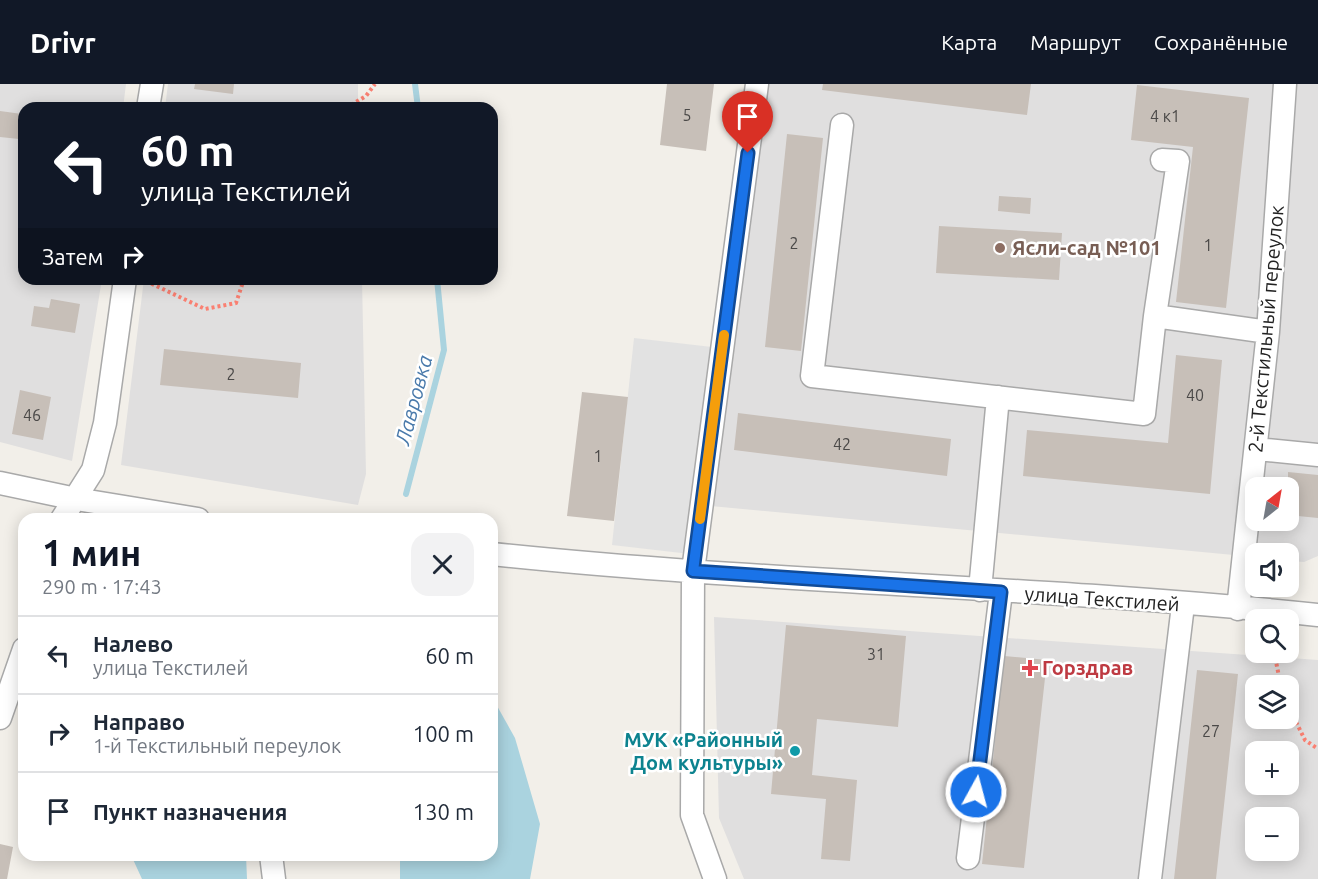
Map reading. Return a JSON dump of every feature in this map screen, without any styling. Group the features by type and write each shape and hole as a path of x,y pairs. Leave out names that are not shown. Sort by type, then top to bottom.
{"street":[{"path":"149,102 152,84"},
{"path":"715,879 692,815 693,571 757,84"},
{"name":"2-й Текстильный переулок","path":"1238,609 1268,332 1285,84"},
{"path":"842,125 812,375 1144,414 1155,316 1178,160 1162,160"},
{"path":"66,513 93,470 105,423 124,285"},
{"path":"1155,316 1268,332"},
{"path":"968,858 990,591 998,397"},
{"path":"1257,449 1318,455"},
{"path":"0,483 76,499 161,513"},
{"name":"улица Текстилей","path":"498,555 693,571 1318,615"},
{"path":"1150,879 1183,605"},
{"path":"0,718 18,666"},
{"path":"272,861 274,879"}],"path":[{"path":"356,102 366,96 375,84"},
{"path":"155,285 205,309 236,303 242,285"},
{"path":"1299,728 1305,740 1318,748"}],"shaded area":[{"path":"0,84 126,84 124,102 18,102 18,285 101,285 72,461 0,442"},
{"path":"168,84 358,84 358,102 166,102"},
{"path":"762,84 1318,84 1318,556 1299,562 1299,543 1245,543 1245,556 700,505"},
{"path":"143,285 362,285 366,474 358,505 121,465"},
{"path":"634,338 712,347 690,554 612,545"},
{"path":"714,617 1245,655 1245,663 1299,663 1299,659 1318,660 1318,879 744,879 719,818"}],"water":[{"path":"498,708 515,738 540,824 530,879 400,879 400,861 498,861"},
{"path":"134,861 246,861 247,879 142,879"}],"building":[{"path":"195,84 234,84 233,94 194,89"},
{"path":"667,84 714,84 706,151 660,145"},
{"path":"823,84 1031,84 1027,115 822,90"},
{"path":"1137,85 1249,98 1226,308 1176,302 1193,147 1131,140"},
{"path":"0,111 18,113 18,139 0,137"},
{"path":"787,134 823,138 801,351 765,347"},
{"path":"999,196 1031,198 1030,214 998,211"},
{"path":"939,226 1062,233 1059,280 936,273"},
{"path":"51,299 80,304 75,333 31,326 34,306 49,308"},
{"path":"164,349 301,363 298,398 160,385"},
{"path":"1176,355 1222,360 1210,494 1023,476 1027,430 1168,443"},
{"path":"20,390 51,397 43,440 12,434"},
{"path":"582,392 628,397 614,521 567,516"},
{"path":"738,413 951,439 947,476 734,450"},
{"path":"1288,472 1318,475 1318,518 1299,516 1299,477 1288,477"},
{"name":"МУК «Районный Дом культуры»","path":"786,625 906,636 898,727 817,719 812,775 857,780 850,861 821,859 826,799 771,794"},
{"path":"1004,656 1047,660 1024,868 982,864"},
{"path":"1197,670 1238,674 1216,879 1174,879"},
{"path":"0,844 13,847 7,879 0,879"}],"waterway":[{"name":"Лавровка","path":"415,84 417,102"},
{"name":"Лавровка","path":"406,494 444,350 438,285"}],"slow traffic":[{"path":"700,519 724,335"}],"place":[{"name":"Ясли-сад №101","path":"1000,248"},
{"name":"Горздрав","path":"1030,668"},
{"name":"МУК «Районный Дом культуры»","path":"795,751"}],"route":[{"path":"748,153 693,571 1001,592 976,792"}]}
